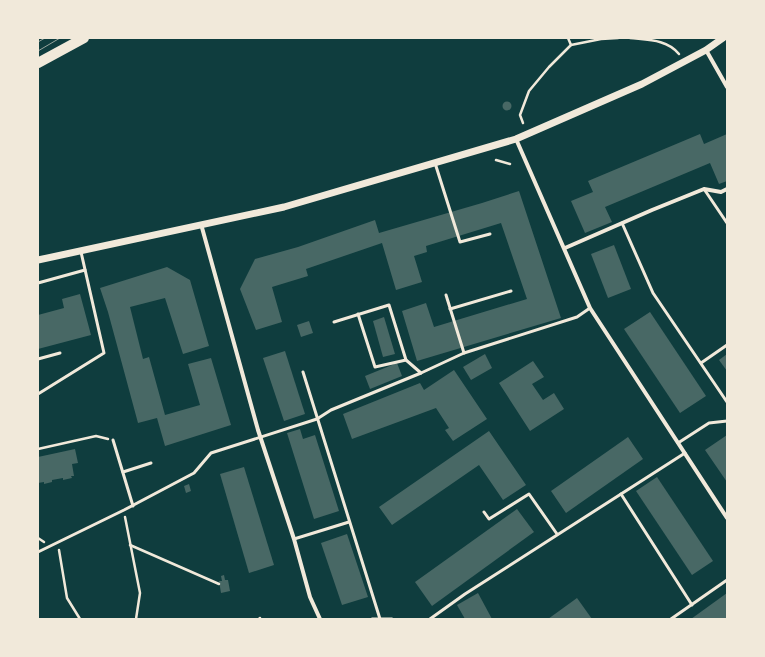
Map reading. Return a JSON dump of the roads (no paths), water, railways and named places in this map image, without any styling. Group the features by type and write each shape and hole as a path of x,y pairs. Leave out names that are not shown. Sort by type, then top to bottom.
{"main road":[{"path":"38,63 84,38"}],"street":[{"path":"38,260 284,207 516,139 642,84 706,50 723,38"},
{"path":"706,50 727,87"},
{"path":"516,139 590,308 727,518"},
{"path":"565,248 704,189 721,192 727,189"},
{"path":"201,224 258,430 294,540 310,597 320,619"}],"lane":[{"path":"435,163 460,242 490,234"},
{"path":"704,189 727,223"},
{"path":"622,223 653,292 727,402"},
{"path":"38,394 104,353 80,250"},
{"path":"38,283 85,270"},
{"path":"450,309 510,290"},
{"path":"446,295 464,353"},
{"path":"334,322 388,305 406,360 421,373"},
{"path":"38,552 133,506 194,473 211,453 317,419 330,410 421,373 464,353 577,317 590,308"},
{"path":"358,314 375,367 406,360"},
{"path":"701,363 727,345"},
{"path":"38,359 60,353"},
{"path":"303,372 379,619"},
{"path":"678,443 709,423 727,421"},
{"path":"114,440 133,506"},
{"path":"430,619 465,594 557,534 685,454"},
{"path":"123,472 151,463"},
{"path":"484,512 489,520 529,494 557,534"},
{"path":"621,494 692,605"},
{"path":"294,540 349,522"},
{"path":"671,619 727,580"},
{"path":"372,619 392,619"}],"tram line":[{"path":"38,42 45,38"},
{"path":"38,51 60,38"}]}
